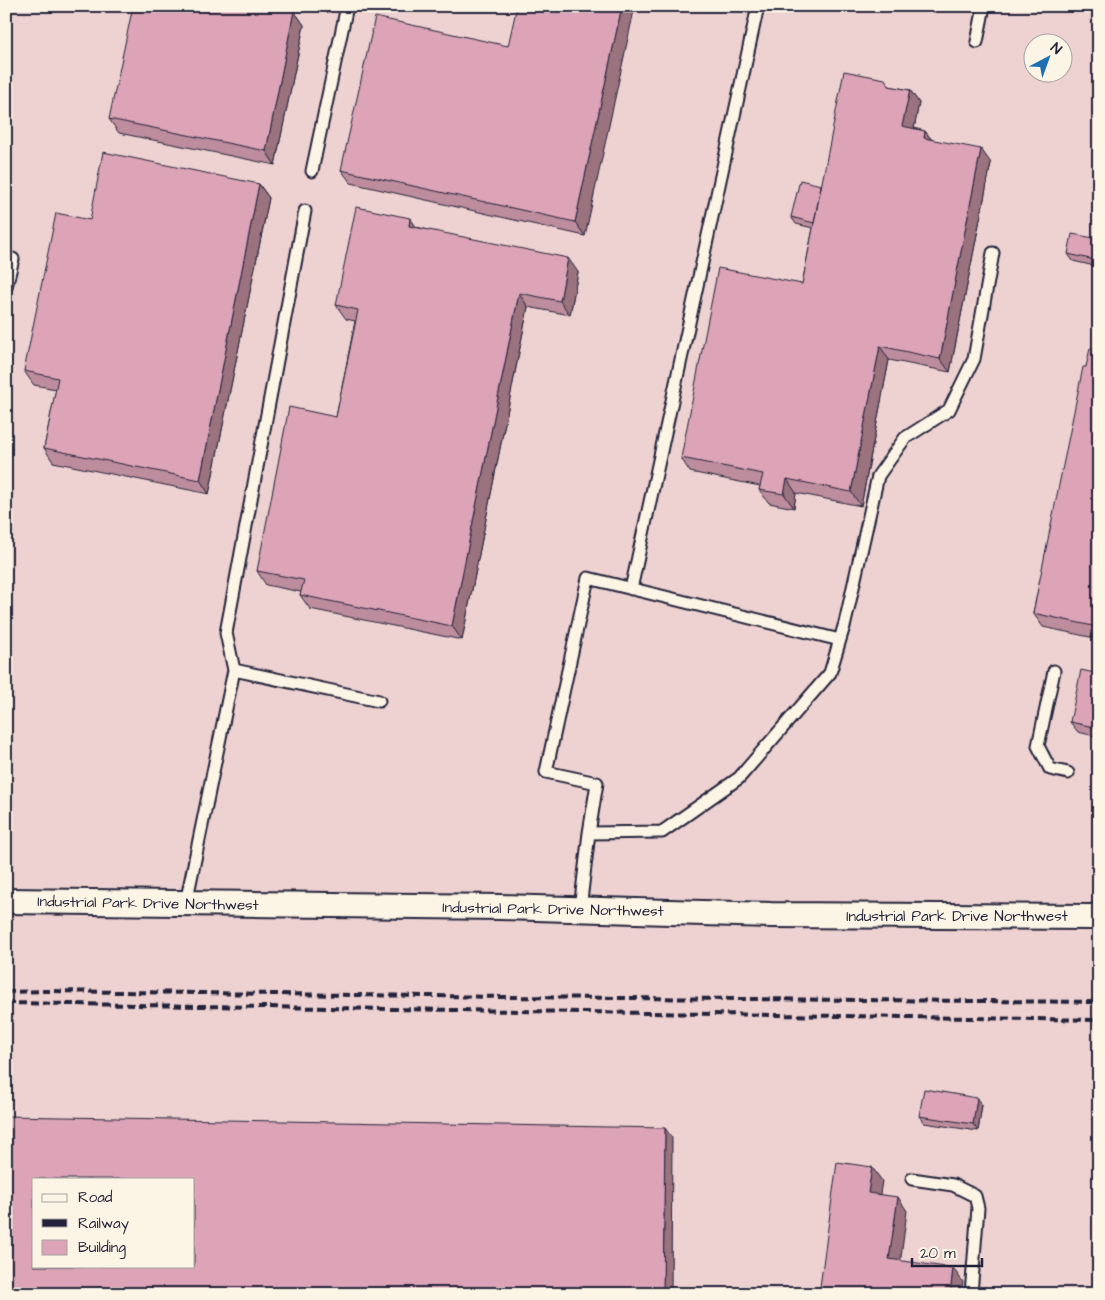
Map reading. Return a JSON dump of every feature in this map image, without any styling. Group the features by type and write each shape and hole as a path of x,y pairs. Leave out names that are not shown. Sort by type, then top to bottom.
{"street":[{"name":"Industrial Park Drive Northwest","path":"6,900 580,909 771,915 1099,916"}],"lane":[{"path":"312,171 347,6"},
{"path":"631,589 758,6"},
{"path":"977,42 984,6"},
{"path":"186,903 234,670 226,633 306,211"},
{"path":"589,833 662,832 739,778 830,672 840,640 878,476 904,438 949,410 974,360 993,253"},
{"path":"6,287 13,259"},
{"path":"580,909 597,783 546,772 588,578 840,640"},
{"path":"234,670 379,701"},
{"path":"1054,671 1038,746 1050,769 1068,772"},
{"path":"912,1179 953,1185 976,1196 978,1208 971,1294"}],"shaded area":[{"path":"6,6 1099,6 1099,1294 6,1294"}],"building":[{"path":"133,6 269,6 294,11 266,151 109,119"},
{"path":"517,6 622,6 575,222 341,170 375,17 508,46"},
{"path":"844,71 885,79 889,86 910,90 902,126 925,131 924,138 981,149 940,359 880,346 851,492 787,479 784,494 759,490 763,474 681,458 718,268 802,284"},
{"path":"103,152 259,184 200,480 44,448 58,378 24,371 56,213 90,220"},
{"path":"800,180 821,185 814,223 791,217"},
{"path":"356,207 410,218 409,226 568,258 560,301 519,293 452,626 300,595 304,580 257,571 289,407 336,417 358,310 336,305"},
{"path":"1072,234 1099,239 1099,261 1068,254"},
{"path":"1090,348 1099,349 1099,596 1093,626 1033,613 1083,367 1086,367"},
{"path":"1081,670 1099,674 1099,728 1070,722"},
{"path":"924,1089 977,1098 973,1124 919,1116"},
{"path":"6,1116 665,1128 663,1294 6,1294"},
{"path":"837,1162 872,1167 868,1193 898,1197 889,1259 953,1268 950,1294 819,1294"}],"railway":[{"path":"6,992 1099,1002"},
{"path":"6,1003 1099,1020"}]}
